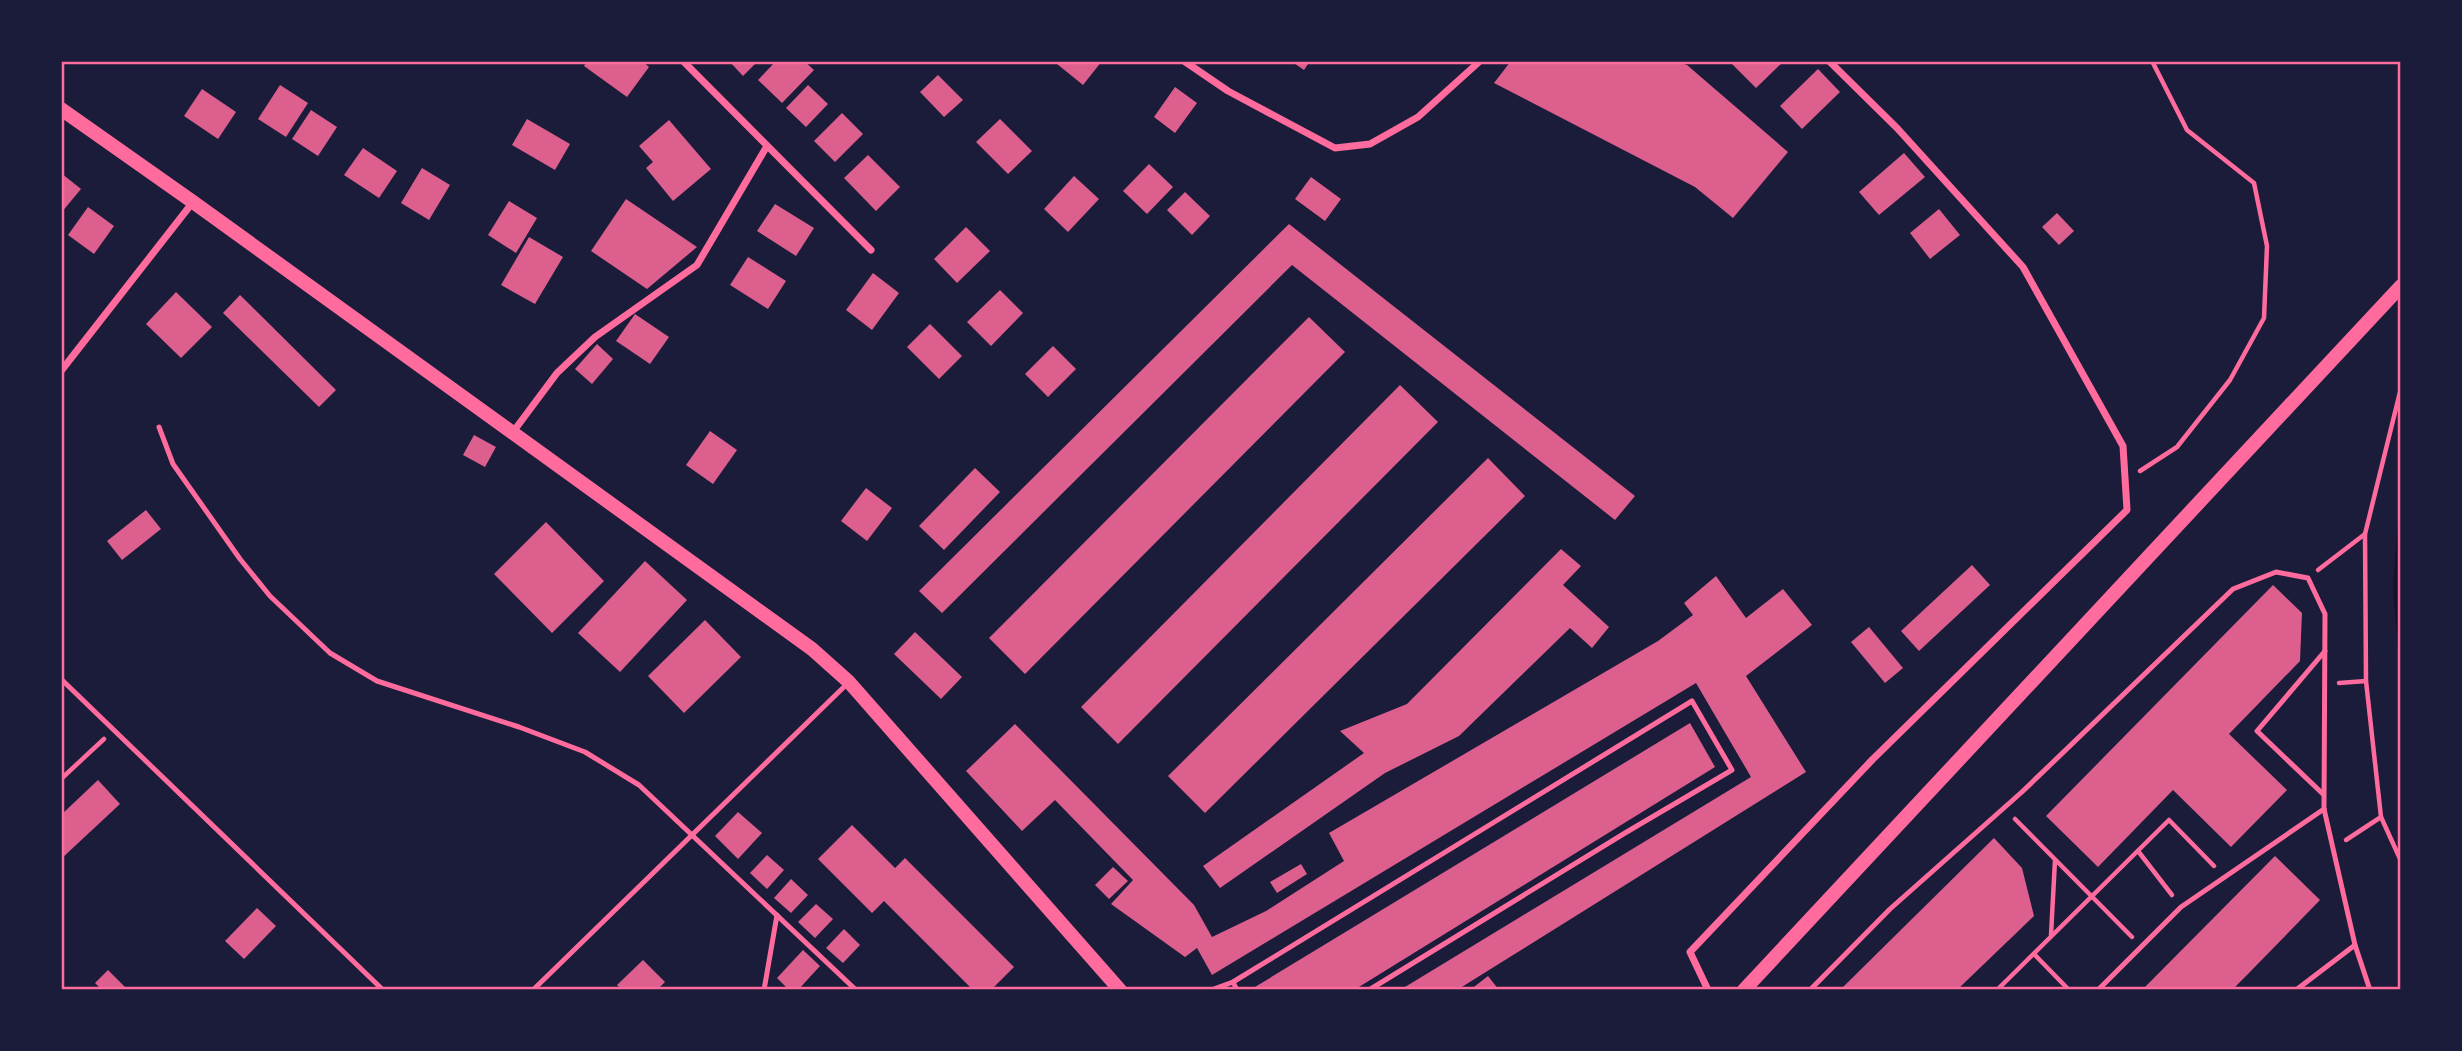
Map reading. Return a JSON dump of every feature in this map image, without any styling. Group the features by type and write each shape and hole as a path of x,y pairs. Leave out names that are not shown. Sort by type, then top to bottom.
{"main road":[{"path":"61,109 194,202 812,649 849,682 1120,990"},
{"path":"1744,990 2401,286"}],"street":[{"path":"683,61 871,250"},
{"path":"1184,61 1228,91 1335,148 1370,144 1418,117 1480,61"},
{"path":"1708,990 1690,952 1872,760 2127,510 2123,446 2023,267 1898,128 1829,61"},
{"path":"513,432 557,373 595,337 698,265 767,146"},
{"path":"61,371 194,202"}],"lane":[{"path":"159,427 173,464 240,559 270,596 330,653 377,681 519,727 585,752 639,785 856,990"},
{"path":"1810,990 1890,909 2004,808 2233,589 2276,572 2308,578 2325,614 2324,809 2355,945 2370,990"},
{"path":"2324,795 2257,731 2325,651"},
{"path":"61,679 383,990"},
{"path":"533,990 849,682"},
{"path":"1210,990 1233,982 1692,701 1732,770 1369,990"},
{"path":"2098,990 2181,907 2324,809"},
{"path":"764,990 777,915"},
{"path":"2296,990 2355,945"},
{"path":"1233,982 1237,990"}],"path":[{"path":"2125,480 2177,447 2230,380 2264,318 2267,246 2254,183 2186,130 2152,61"},
{"path":"2401,388 2365,534 2366,681 2381,817 2401,861"},
{"path":"2308,578 2365,534"},
{"path":"2325,683 2366,681"},
{"path":"61,779 104,738"},
{"path":"2004,808 2141,946"},
{"path":"2333,848 2381,817"},
{"path":"1997,990 2169,820 2225,877"},
{"path":"2138,851 2181,907"},
{"path":"2051,937 2055,859"},
{"path":"2034,954 2069,990"}],"shaded area":[{"path":"2401,483 2401,685 2393,587"}],"building":[{"path":"587,61 642,61 649,67 627,97 584,66"},
{"path":"729,61 758,61 743,76"},
{"path":"776,61 804,61 814,70 782,103 758,80"},
{"path":"1059,61 1102,61 1083,85 1057,64"},
{"path":"1291,61 1310,61 1304,70"},
{"path":"1511,61 1674,61 1687,65 1788,152 1733,218 1695,187 1494,83"},
{"path":"1729,61 1784,61 1756,88"},
{"path":"1818,69 1840,92 1802,129 1780,106"},
{"path":"938,75 963,100 944,117 920,92"},
{"path":"280,85 308,103 286,137 258,119"},
{"path":"808,85 828,104 806,127 786,108"},
{"path":"1175,87 1197,103 1175,133 1154,117"},
{"path":"202,89 236,112 218,139 184,116"},
{"path":"311,110 337,127 318,156 292,139"},
{"path":"842,113 863,134 835,162 814,141"},
{"path":"527,119 570,144 555,170 512,145"},
{"path":"1000,119 1032,151 1008,174 976,142"},
{"path":"669,120 711,169 673,201 646,168 653,162 639,146"},
{"path":"363,148 397,171 379,198 344,175"},
{"path":"1904,153 1925,177 1879,215 1859,192"},
{"path":"868,155 900,187 876,211 844,178"},
{"path":"1149,164 1173,187 1147,214 1123,191"},
{"path":"422,168 450,185 429,220 401,203"},
{"path":"61,173 81,189 61,213"},
{"path":"1074,176 1099,199 1068,232 1044,209"},
{"path":"1311,177 1341,199 1325,221 1295,199"},
{"path":"1185,192 1210,216 1192,235 1167,210"},
{"path":"626,199 697,247 647,289 591,251"},
{"path":"509,201 537,218 516,253 488,235"},
{"path":"775,204 814,228 796,256 757,231"},
{"path":"88,207 114,226 94,254 68,235"},
{"path":"1939,209 1960,235 1930,259 1910,233"},
{"path":"2057,213 2074,231 2059,245 2042,227"},
{"path":"1289,224 1635,496 1615,520 1292,265 942,613 919,591"},
{"path":"966,227 990,251 957,283 934,259"},
{"path":"529,237 563,257 535,304 501,285"},
{"path":"748,257 786,281 768,309 730,285"},
{"path":"873,273 899,293 872,330 846,310"},
{"path":"1000,290 1023,313 991,346 967,322"},
{"path":"176,292 212,327 181,358 146,324"},
{"path":"240,295 336,390 319,407 223,313"},
{"path":"635,314 669,337 650,364 616,341"},
{"path":"1309,317 1345,352 1025,674 989,638"},
{"path":"930,324 962,356 939,379 907,347"},
{"path":"597,344 613,359 592,384 575,369"},
{"path":"1053,346 1076,369 1048,397 1025,374"},
{"path":"1400,385 1438,422 1118,744 1081,707"},
{"path":"710,431 737,450 713,484 686,465"},
{"path":"474,435 496,447 485,467 463,455"},
{"path":"1488,458 1525,496 1205,813 1168,776"},
{"path":"975,468 1000,492 944,550 919,526"},
{"path":"866,488 892,508 867,541 841,521"},
{"path":"146,510 161,529 122,560 107,541"},
{"path":"546,522 604,581 552,633 494,574"},
{"path":"1561,549 1581,566 1563,585 1609,627 1592,648 1570,628 1459,736 1385,773 1220,888 1203,866 1364,753 1340,731 1407,704"},
{"path":"645,561 687,600 620,672 578,633"},
{"path":"1972,565 1990,585 1919,651 1901,631"},
{"path":"1716,576 1746,618 1783,589 1812,625 1746,676 1806,772 1457,990 1400,990 1751,777 1696,683 1212,975 1197,948 1185,957 1111,904 1133,880 1055,800 1022,831 966,771 1015,724 1194,905 1212,937 1266,911 1344,861 1329,833 1658,641 1693,615 1684,603"},
{"path":"2273,585 2302,613 2300,661 2229,734 2287,790 2231,847 2173,790 2098,867 2046,816"},
{"path":"705,620 741,657 684,713 648,676"},
{"path":"1869,627 1903,668 1885,683 1851,642"},
{"path":"915,632 962,677 941,699 894,654"},
{"path":"1690,723 1715,767 1354,990 1250,990"},
{"path":"98,780 120,804 61,859 61,815"},
{"path":"738,812 762,833 738,859 715,836"},
{"path":"852,825 895,868 905,858 1014,967 991,990 973,990 884,901 872,913 818,859"},
{"path":"1994,838 2022,868 2034,916 1959,988 1960,990 1840,990"},
{"path":"767,855 784,870 767,889 750,873"},
{"path":"2275,856 2320,900 2247,975 2232,990 2142,990"},
{"path":"1301,864 1307,874 1277,893 1270,882"},
{"path":"1113,867 1128,881 1109,899 1095,885"},
{"path":"791,879 808,895 791,913 774,898"},
{"path":"816,904 833,919 815,938 798,922"},
{"path":"257,908 276,926 244,959 225,941"},
{"path":"844,929 860,945 843,963 826,948"},
{"path":"803,950 820,966 798,990 789,990 777,978"},
{"path":"643,960 665,982 657,990 622,990 617,985"},
{"path":"108,970 126,988 124,990 102,990 95,983"},
{"path":"1488,976 1499,990 1470,990"}]}
